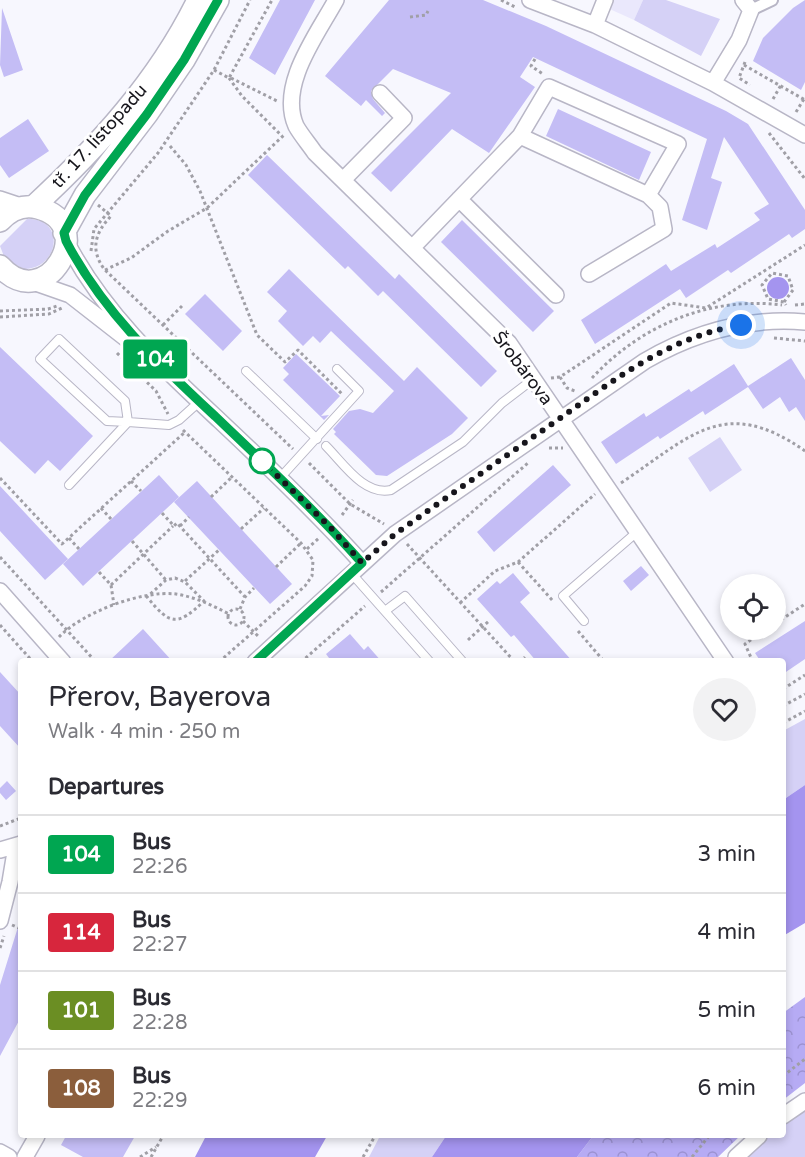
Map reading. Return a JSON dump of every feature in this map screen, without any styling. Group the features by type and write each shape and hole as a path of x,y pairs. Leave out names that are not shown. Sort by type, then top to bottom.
{"main road":[{"name":"tř. 17. listopadu","path":"0,221 8,213 28,207 73,170 120,118 171,49 198,0"},
{"name":"tř. 17. listopadu","path":"0,289 25,280 46,276 57,268 64,256 65,237 85,195 147,114 184,60 218,0"},
{"name":"tř. 17. listopadu","path":"28,207 52,215 65,237"},
{"path":"0,266 10,276 25,280"}],"street":[{"name":"Šrobárova","path":"336,0 300,66 291,101 296,126 315,153 508,343 576,443 603,492 637,532 723,658"},
{"path":"530,0 595,25 713,83 760,101 805,135"},
{"path":"595,25 606,0"},
{"path":"713,83 739,40 747,5 772,0"},
{"path":"412,248 520,136 549,87 678,144 648,195"},
{"path":"343,180 404,118 380,93"},
{"path":"520,136 648,195 660,207 664,229 622,257 589,274"},
{"path":"0,199 28,207"},
{"path":"459,199 556,295"},
{"path":"65,237 89,284 159,363 280,478 357,568"},
{"path":"25,280 70,295 159,363"},
{"path":"259,658 395,534 645,361 713,329 741,325 805,322"},
{"path":"0,591 59,658"},
{"path":"0,850 18,845 0,921"},
{"path":"786,1114 805,1101"},
{"path":"25,1157 36,1138"},
{"path":"736,1157 757,1138"},
{"path":"0,1152 9,1157"}],"lane":[{"path":"128,423 125,401 59,339 40,359 106,421 128,423 168,425 179,420 199,402"},
{"path":"280,478 359,391 337,369"},
{"path":"246,371 317,439"},
{"path":"326,446 366,486 377,491 391,490 463,442 502,403 532,380"},
{"path":"69,485 128,423"},
{"path":"584,621 563,596 637,532"},
{"path":"357,568 374,598 427,658"},
{"path":"386,611 405,596 459,658"}],"path":[{"path":"96,266 90,249 94,230 158,153 214,70 250,0"},
{"path":"229,78 272,0"},
{"path":"410,17 426,15 428,11"},
{"path":"747,56 740,78 756,88"},
{"path":"535,58 531,66 545,76 549,87"},
{"path":"744,65 804,100 796,114 788,109"},
{"path":"214,70 277,101"},
{"path":"229,78 242,96 288,142"},
{"path":"773,99 781,85"},
{"path":"780,104 773,99 760,101 756,119 805,179"},
{"path":"106,270 131,258 168,231 207,208 290,129"},
{"path":"170,146 186,165 207,208 257,335 285,362 298,350 349,401"},
{"path":"107,213 111,216 98,233 95,243 99,260 106,270 294,450"},
{"path":"532,380 560,377 671,303 706,309 805,245"},
{"path":"770,268 772,273"},
{"path":"772,273 788,276 793,290 785,304 768,299 762,285 772,273"},
{"path":"0,310 48,309 65,304"},
{"path":"65,304 71,311"},
{"path":"0,317 49,314 65,304"},
{"path":"163,325 182,306"},
{"path":"770,338 805,341"},
{"path":"117,353 156,391 169,417"},
{"path":"460,603 495,571 518,562 603,492 694,434 717,424 753,425 768,429 805,451"},
{"path":"0,478 62,544 185,432 307,549 312,555 314,566 310,579 224,658"},
{"path":"543,450 551,447 566,449 576,443"},
{"path":"306,658 535,457"},
{"path":"306,460 352,502 384,524"},
{"path":"211,497 232,477"},
{"path":"131,481 141,491"},
{"path":"342,515 352,502"},
{"path":"101,508 111,519"},
{"path":"241,529 264,508"},
{"path":"162,513 174,526"},
{"path":"180,526 189,517"},
{"path":"111,585 177,523 245,597"},
{"path":"69,538 79,549"},
{"path":"307,549 319,538"},
{"path":"132,541 166,579"},
{"path":"276,567 301,543"},
{"path":"406,543 512,658"},
{"path":"185,582 219,550"},
{"path":"0,557 92,658"},
{"path":"99,572 111,585 114,605"},
{"path":"147,597 166,579 175,578 185,582 204,602"},
{"path":"240,609 245,597 254,588"},
{"path":"66,629 114,605 147,597 175,594 204,602 229,614"},
{"path":"147,597 164,616 176,620 189,616 204,602"},
{"path":"786,616 805,604"},
{"path":"240,609 243,613 243,621 254,631"},
{"path":"229,614 232,610 240,609"},
{"path":"229,614 229,619 234,624 243,621"},
{"path":"468,640 490,620"},
{"path":"0,625 31,658"},
{"path":"751,640 745,644 751,658"},
{"path":"786,687 805,675"},
{"path":"786,704 805,694"},
{"path":"786,721 805,711"},
{"path":"0,826 18,819"},
{"path":"786,1074 805,1059"},
{"path":"151,1157 162,1138"},
{"path":"363,1157 374,1138"},
{"path":"692,1157 707,1138"},
{"path":"140,1157 158,1146"}],"shaded area":[{"path":"605,0 643,0 634,20 603,6"},
{"path":"643,0 666,0 720,19 701,56 634,20"},
{"path":"27,219 40,221 48,226 53,234 54,244 45,261 36,267 24,269 5,259 0,246"},
{"path":"778,277 786,280 789,288 786,296 778,299 770,296 767,288 770,280"},
{"path":"720,437 742,470 710,492 688,458"},
{"path":"805,719 805,785 786,798 786,729"},
{"path":"805,785 805,923 786,934 786,798"},
{"path":"805,1106 805,1157 745,1157 766,1138 786,1138 786,1121"},
{"path":"205,1138 326,1138 315,1157 195,1157"},
{"path":"379,1138 445,1138 432,1157 369,1157"},
{"path":"445,1138 591,1138 577,1157 432,1157"}],"green space":[{"path":"805,997 805,1083 786,1098 786,1011"},
{"path":"591,1138 738,1138 718,1157 577,1157"}],"building":[{"path":"280,0 315,0 275,75 249,58"},
{"path":"389,0 483,0 546,26 726,111 748,124 805,210 805,229 792,238 789,234 731,273 728,270 686,298 680,289 595,344 581,320 666,264 671,271 715,244 717,248 760,220 754,213 769,204 724,137 711,178 722,182 707,230 682,220 707,139 533,57 520,77 535,87 489,153 452,129 391,192 371,173 451,93 393,69 371,91 373,99 385,113 382,116 366,100 361,106 325,76"},
{"path":"805,0 805,82 801,90 753,61 763,38 793,8"},
{"path":"2,8 23,70 4,77 0,65"},
{"path":"558,109 651,152 639,180 546,136"},
{"path":"28,119 49,151 9,178 0,165 0,138"},
{"path":"267,155 395,279 399,274 497,371 481,387 383,291 378,296 348,266 345,269 248,175"},
{"path":"462,220 554,311 533,332 441,242"},
{"path":"289,269 404,381 417,367 468,418 452,434 387,476 376,475 334,434 336,432 333,429 349,411 360,409 373,413 394,391 331,331 320,343 313,336 303,346 278,321 287,311 267,292"},
{"path":"205,294 242,331 223,351 185,314"},
{"path":"0,347 93,436 60,471 48,460 35,474 0,441"},
{"path":"296,354 340,396 321,416 329,415 324,420 283,380 289,374 283,368"},
{"path":"791,358 805,380 805,421 796,407 789,412 780,397 763,409 748,387 705,415 703,411 660,439 658,436 616,464 601,442 644,413 646,417 689,389 691,392 734,364 748,386"},
{"path":"553,465 571,485 494,552 477,532"},
{"path":"159,475 179,497 83,586 63,564"},
{"path":"197,481 292,584 270,604 174,502"},
{"path":"0,486 68,559 45,580 0,531"},
{"path":"641,566 649,575 631,591 623,581"},
{"path":"513,573 530,593 520,602 569,658 534,658 514,635 511,637 477,599 497,581 500,584"},
{"path":"805,621 805,659 786,672 786,658 758,658 755,653 775,640 786,640 786,633"},
{"path":"143,629 169,658 112,658"},
{"path":"350,634 364,650 368,646 378,658 329,658 326,654"},
{"path":"0,672 18,692 18,746 0,726"},
{"path":"7,781 16,791 6,800 0,793 0,788"},
{"path":"18,927 18,1023 0,1056 0,985"},
{"path":"65,1138 134,1138 123,1157 83,1157 61,1145"}],"bus line":[{"name":"104","path":"218,0 184,60 147,114 85,195 64,233 89,284 159,363 330,527 362,563 259,658"}],"route":[{"path":"262,461 330,527 362,563 395,534 617,378 669,347 692,337 713,329 741,325"}]}
